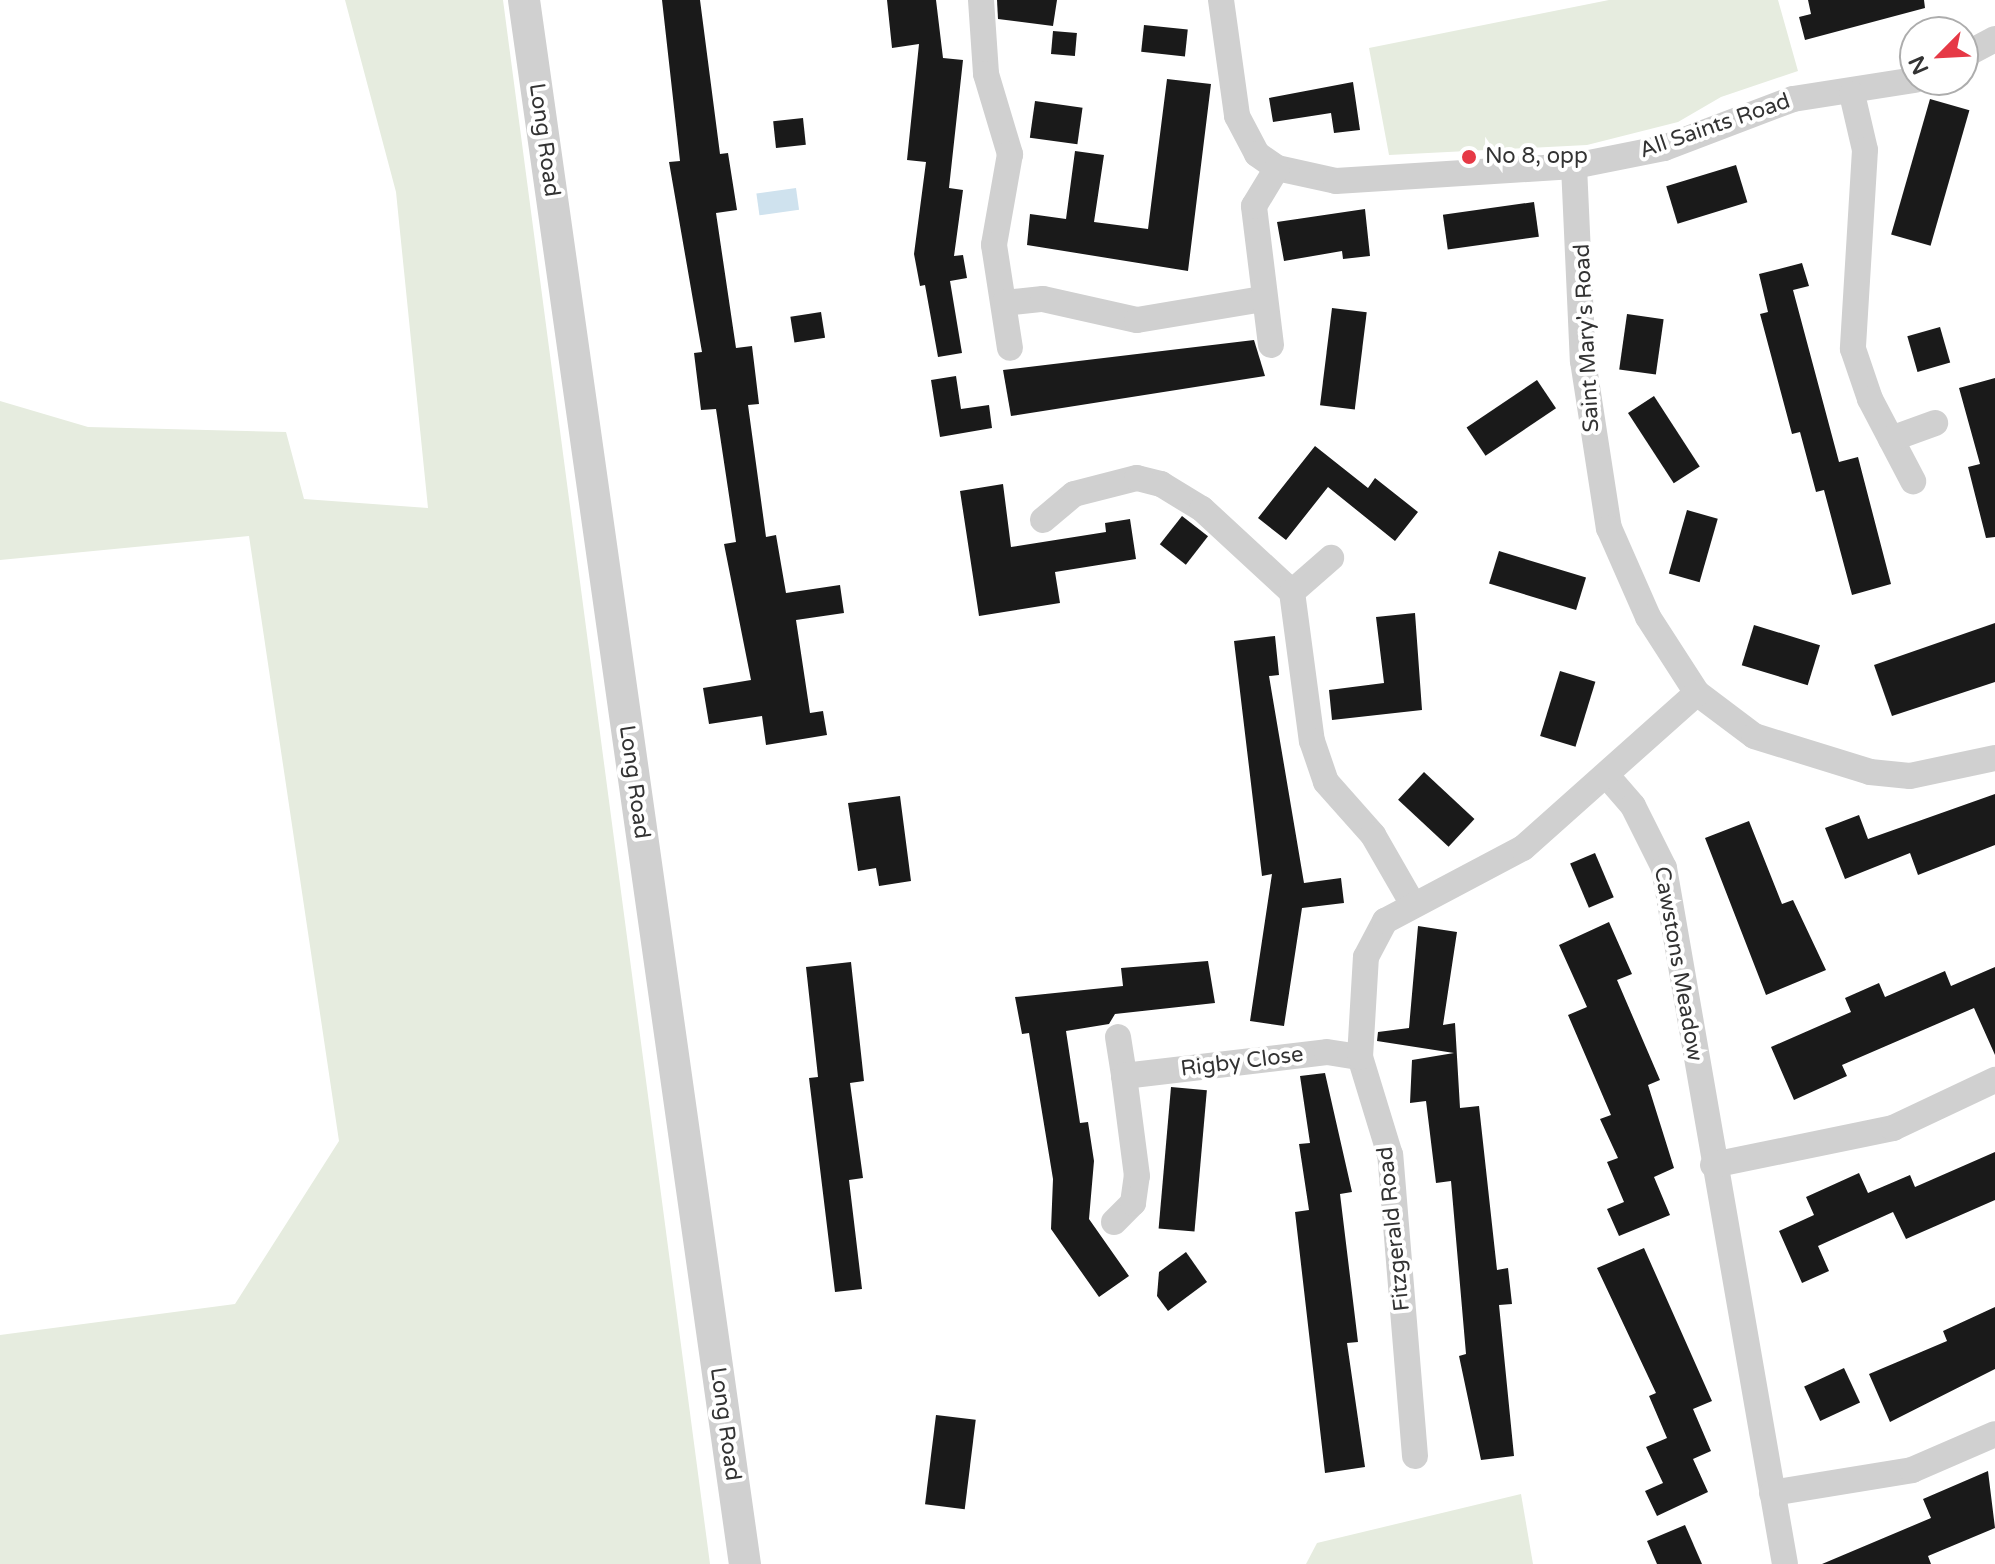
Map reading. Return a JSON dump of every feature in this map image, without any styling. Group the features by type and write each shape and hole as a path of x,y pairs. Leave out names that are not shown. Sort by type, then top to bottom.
{"street":[{"name":"Long Road","path":"524,0 745,1564"},
{"path":"981,0 986,74 1010,154 994,245 1010,348"},
{"path":"1221,0 1237,116 1257,154 1277,168 1254,206 1271,345"},
{"name":"All Saints Road","path":"1277,168 1336,181 1574,166 1664,148 1793,99 1852,94 1899,84"},
{"path":"1852,94 1865,150 1853,349 1891,439 1913,481"},
{"name":"Saint Mary's Road","path":"1574,166 1583,361 1609,528 1648,617 1697,693 1754,736 1870,772 1910,776 1995,758"},
{"path":"1004,303 1043,299 1137,320 1263,299"},
{"path":"1891,439 1935,423"},
{"path":"1043,520 1074,494 1137,478 1161,484 1212,517 1292,592 1312,741 1326,782 1373,835 1411,901"},
{"path":"1292,592 1331,558"},
{"name":"Fitzgerald Road","path":"1415,1456 1390,1155 1360,1057 1366,957 1385,921 1411,901 1490,871 1608,777 1697,693"},
{"name":"Cawstons Meadow","path":"1608,777 1633,806 1664,868 1713,1165 1785,1564"},
{"path":"1114,1222 1133,1203 1137,1176 1118,1037"},
{"name":"Rigby Close","path":"1124,1076 1327,1052 1360,1057"},
{"path":"1713,1165 1893,1128 1995,1080"},
{"path":"1772,1493 1912,1470 1995,1434"}],"shaded area":[{"path":"345,0 503,0 710,1564 0,1564 0,1335 235,1304 339,1141 249,536 0,560 0,401 88,427 286,432 304,499 428,508 396,192"},
{"path":"1609,0 1778,0 1798,71 1721,97 1678,122 1587,145 1389,155 1369,48"},
{"path":"1521,1494 1533,1564 1306,1564 1317,1543"}],"water":[{"path":"796,188 799,210 759,215 756,194"}],"building":[{"path":"662,0 700,0 720,154 728,153 737,210 716,213 736,348 752,346 759,404 748,405 766,537 776,535 786,593 840,585 844,613 796,620 810,713 823,711 827,735 766,745 762,716 709,724 703,688 751,680 724,544 736,542 716,409 701,410 694,353 702,352 669,162 680,161"},
{"path":"887,0 936,0 943,58 963,60 949,188 963,190 954,256 963,255 967,278 950,281 962,353 938,357 925,285 920,286 914,254 926,162 907,160 919,44 892,48"},
{"path":"997,0 1057,0 1053,26 998,19"},
{"path":"1808,0 1924,0 1925,8 1805,40 1799,17 1811,14"},
{"path":"1144,25 1188,30 1185,56 1141,52"},
{"path":"1053,31 1077,33 1075,56 1051,54"},
{"path":"1167,79 1211,84 1188,271 1027,245 1030,214 1066,219 1075,151 1104,155 1094,222 1148,229"},
{"path":"1353,82 1360,130 1334,133 1331,113 1273,122 1269,98"},
{"path":"1930,99 1969,110 1931,246 1891,235"},
{"path":"1035,101 1083,108 1077,144 1030,138"},
{"path":"803,118 806,145 776,148 773,121"},
{"path":"1736,165 1747,202 1678,224 1666,186"},
{"path":"1534,202 1539,237 1448,249 1443,215"},
{"path":"1365,209 1370,256 1343,259 1342,251 1284,261 1277,222"},
{"path":"1802,263 1809,286 1793,290 1839,462 1858,457 1891,584 1852,595 1824,490 1816,492 1800,432 1792,434 1760,314 1768,312 1759,274"},
{"path":"1332,308 1367,312 1355,410 1320,405"},
{"path":"821,312 825,338 794,343 790,317"},
{"path":"1627,314 1664,319 1656,375 1619,369"},
{"path":"1940,327 1950,363 1918,372 1907,336"},
{"path":"1254,340 1265,376 1011,416 1003,370"},
{"path":"956,376 961,409 989,405 992,428 940,437 931,380"},
{"path":"1995,378 1995,537 1986,538 1968,467 1980,464 1959,388"},
{"path":"1537,380 1556,408 1486,456 1467,428"},
{"path":"1654,396 1700,466 1674,483 1628,413"},
{"path":"1315,446 1368,488 1375,478 1418,512 1395,541 1328,487 1286,540 1258,518"},
{"path":"1003,484 1011,547 1106,532 1105,523 1130,519 1136,559 1055,572 1060,603 979,616 960,491"},
{"path":"1687,510 1718,519 1700,582 1669,573"},
{"path":"1182,516 1208,536 1186,565 1160,544"},
{"path":"1499,551 1586,578 1576,610 1489,584"},
{"path":"1415,613 1422,710 1332,720 1329,690 1384,683 1376,617"},
{"path":"1995,623 1995,682 1892,716 1874,665"},
{"path":"1754,625 1820,645 1808,685 1742,665"},
{"path":"1275,636 1279,675 1269,676 1304,883 1341,878 1344,903 1302,908 1284,1026 1250,1021 1272,874 1262,876 1234,641"},
{"path":"1560,671 1595,682 1576,747 1540,736"},
{"path":"1424,772 1474,819 1449,847 1398,800"},
{"path":"1995,794 1995,845 1918,875 1910,853 1845,879 1825,828 1859,815 1868,839"},
{"path":"900,796 911,881 879,886 876,868 858,871 848,803"},
{"path":"1749,821 1782,904 1793,900 1826,970 1766,995 1705,838"},
{"path":"1595,853 1614,897 1589,908 1570,864"},
{"path":"1609,922 1632,974 1617,980 1660,1080 1648,1085 1674,1168 1654,1177 1670,1215 1619,1236 1607,1209 1624,1202 1607,1162 1618,1158 1600,1119 1611,1115 1568,1015 1587,1007 1559,945"},
{"path":"1418,926 1457,932 1443,1025 1455,1023 1460,1108 1479,1106 1497,1270 1508,1268 1512,1304 1499,1305 1514,1456 1481,1460 1459,1356 1466,1354 1451,1181 1436,1183 1426,1101 1410,1103 1412,1060 1454,1053 1377,1041 1378,1032 1409,1028"},
{"path":"1208,961 1215,1003 1115,1014 1109,1024 1066,1031 1080,1123 1088,1122 1094,1161 1089,1219 1129,1276 1099,1297 1051,1229 1053,1179 1029,1033 1022,1034 1015,997 1123,986 1121,968"},
{"path":"851,962 864,1081 850,1083 863,1178 849,1180 862,1289 835,1292 809,1078 818,1077 806,967"},
{"path":"1995,967 1995,1055 1974,1008 1842,1065 1847,1076 1794,1100 1771,1047 1851,1012 1845,998 1879,983 1885,997 1945,971 1951,986"},
{"path":"1325,1073 1352,1192 1340,1194 1358,1342 1347,1343 1365,1467 1325,1473 1295,1212 1309,1210 1299,1144 1310,1143 1300,1076"},
{"path":"1171,1087 1207,1090 1194,1232 1159,1228"},
{"path":"1995,1152 1995,1200 1906,1239 1893,1212 1818,1246 1829,1271 1802,1283 1779,1231 1814,1215 1806,1197 1859,1173 1868,1193 1910,1175 1915,1187"},
{"path":"1644,1248 1712,1401 1693,1409 1711,1451 1693,1459 1708,1492 1657,1516 1645,1491 1663,1483 1646,1447 1667,1438 1649,1396 1656,1393 1597,1268"},
{"path":"1186,1252 1207,1282 1168,1311 1157,1296 1159,1272"},
{"path":"1995,1307 1995,1369 1890,1422 1869,1374 1947,1341 1943,1331"},
{"path":"1844,1368 1860,1402 1820,1421 1804,1387"},
{"path":"936,1415 976,1420 965,1509 925,1504"},
{"path":"1988,1471 1995,1528 1928,1556 1931,1564 1822,1564 1931,1518 1923,1499"},
{"path":"1685,1525 1702,1564 1657,1564 1647,1541"}],"place":[{"name":"No 8, opp","path":"1469,157"}]}
